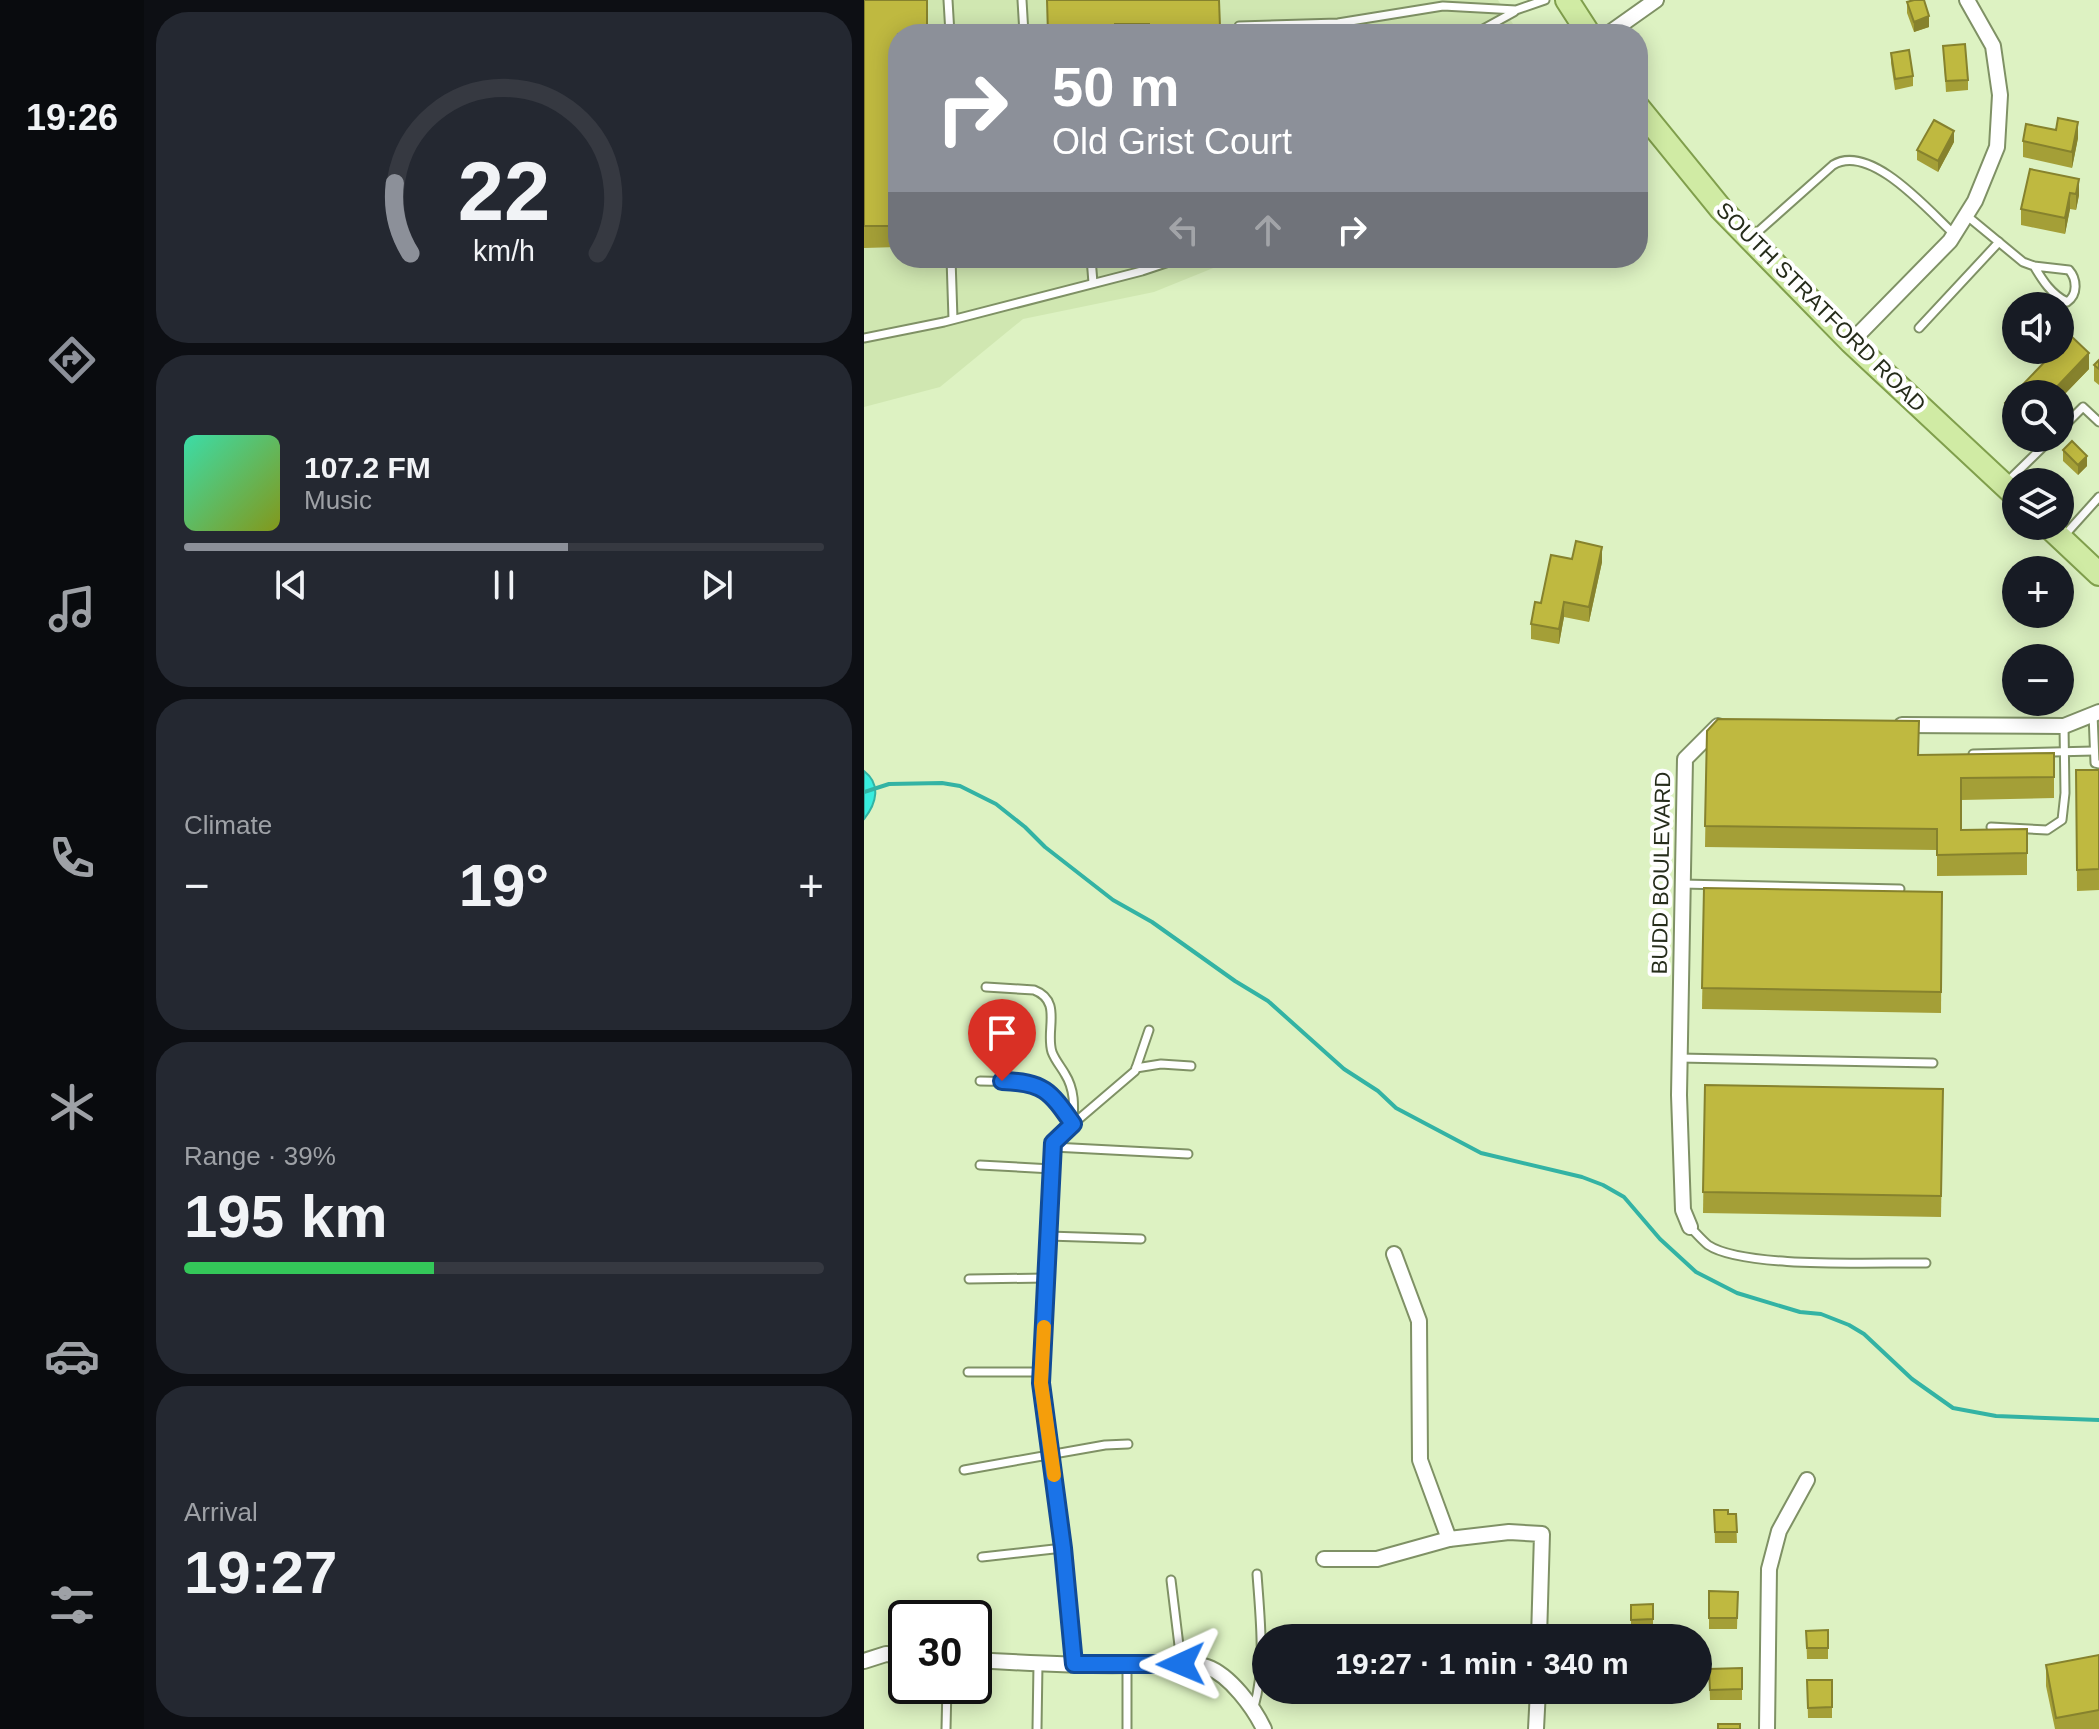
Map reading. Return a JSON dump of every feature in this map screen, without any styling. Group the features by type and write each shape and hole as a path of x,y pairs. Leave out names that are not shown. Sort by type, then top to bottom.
{"main road":[{"path":"1567,0 1583,24"},
{"name":"SOUTH STRATFORD ROAD","path":"1648,119 1721,209 1750,239 1851,342 2002,483"},
{"path":"2063,540 2099,574"}],"street":[{"path":"1622,24 1656,0"},
{"path":"1851,342 1954,234 1975,201 1997,147 2000,95 1993,46 1967,0"},
{"path":"1892,725 2064,726 2096,713"},
{"name":"BUDD BOULEVARD","path":"1690,1227 1683,1210 1679,1058 1685,759 1719,725 1735,725"},
{"path":"1073,1124 1053,1143 1042,1372 1074,1664"},
{"path":"1394,1254 1419,1321 1420,1460 1449,1539"},
{"path":"1767,1729 1769,1569 1779,1531 1807,1480"},
{"path":"1324,1559 1377,1559 1449,1539 1509,1532 1542,1534 1539,1624"},
{"path":"864,1661 888,1654"},
{"path":"992,1661 1208,1667 1231,1684 1254,1708 1264,1729"},
{"path":"1536,1729 1537,1704"}],"lane":[{"path":"948,0 949,24"},
{"path":"1022,0 1023,24"},
{"path":"1492,24 1516,10 1545,0"},
{"path":"1305,24 1338,23 1443,6 1516,10"},
{"path":"1750,239 1842,159 1851,159 1886,172 1954,234"},
{"path":"1966,215 2023,262 2069,270 2074,275 2072,298 2067,302 2059,298 2043,282 2034,266"},
{"path":"1919,328 1999,242"},
{"path":"951,268 953,319"},
{"path":"1092,268 1093,283"},
{"path":"864,338 953,319 1151,268"},
{"path":"2074,416 2083,407 2099,422"},
{"path":"2028,468 2041,452"},
{"path":"2074,517 2099,497"},
{"path":"2096,713 2094,751 2095,763 2099,764"},
{"path":"1991,827 2047,830 2062,820 2066,751 2064,726"},
{"path":"1968,754 2094,751"},
{"path":"1682,884 1900,889"},
{"path":"986,987 1034,990 1049,1002 1053,1014 1052,1053 1072,1086 1073,1124"},
{"path":"1073,1124 1105,1094 1130,1077 1149,1030"},
{"path":"1679,1058 1933,1063"},
{"path":"1136,1068 1161,1064 1191,1066"},
{"path":"980,1081 1034,1084 1055,1097 1073,1124"},
{"path":"1053,1147 1188,1154"},
{"path":"980,1165 1052,1169"},
{"path":"1690,1227 1708,1245 1756,1259 1926,1263"},
{"path":"1048,1236 1141,1239"},
{"path":"969,1279 1047,1278"},
{"path":"968,1372 1042,1372"},
{"path":"964,1470 1105,1445 1128,1444"},
{"path":"982,1557 1063,1548"},
{"path":"1254,1708 1259,1689 1257,1574"},
{"path":"1171,1580 1181,1664"},
{"path":"1037,1729 1038,1664"},
{"path":"1127,1665 1127,1729"},
{"path":"946,1729 947,1704"}],"shaded area":[{"path":"864,0 1498,0 1513,24 888,24 888,268 1213,268 1154,292 1023,319 940,387 864,407"}],"water":[{"path":"864,771 873,782 875,794 872,807 864,819"}],"building":[{"path":"864,0 927,0 927,24 888,24 888,226 864,226"},
{"path":"1047,0 1219,0 1220,24 1048,24"},
{"path":"1924,0 1929,16 1914,22 1907,2"},
{"path":"1965,44 1968,80 1946,81 1943,46"},
{"path":"1909,50 1913,76 1895,79 1891,53"},
{"path":"2058,118 2078,122 2072,152 2023,141 2026,124 2056,130"},
{"path":"1934,120 1954,131 1938,161 1917,150"},
{"path":"2030,169 2079,179 2076,194 2070,193 2065,218 2021,209"},
{"path":"2074,339 2089,353 2063,380 2027,380 2043,364 2074,364"},
{"path":"2074,443 2087,456 2078,465 2065,452 2074,452"},
{"path":"1576,541 1602,547 1589,607 1564,602 1559,629 1531,624 1535,602 1541,603 1551,555 1572,559"},
{"path":"1718,719 1919,721 1918,755 2054,753 2054,777 1961,778 1961,830 2027,829 2027,853 1937,855 1937,829 1705,826 1707,731"},
{"path":"2076,770 2099,770 2099,869 2077,870"},
{"path":"1704,888 1942,892 1941,992 1702,988"},
{"path":"1705,1085 1943,1089 1941,1196 1703,1192"},
{"path":"1714,1510 1728,1510 1728,1514 1736,1514 1737,1532 1715,1532"},
{"path":"1709,1591 1738,1592 1737,1618 1709,1618"},
{"path":"1653,1604 1653,1619 1631,1620 1631,1605"},
{"path":"1828,1630 1828,1648 1807,1648 1806,1631"},
{"path":"2099,1655 2099,1710 2056,1718 2046,1665"},
{"path":"1742,1668 1742,1689 1712,1690 1712,1669"},
{"path":"1807,1680 1832,1680 1832,1707 1808,1708"},
{"path":"1718,1724 1740,1724 1740,1729 1718,1729"}],"waterway":[{"path":"864,792 889,784 942,783 960,786 996,804 1113,900 1152,922 1268,1001 1344,1069 1378,1091 1396,1108 1481,1153 1582,1177 1603,1185 1624,1197 1660,1239 1696,1272 1737,1293 1800,1312 1821,1314 1849,1325 1864,1334 1912,1379 1953,1408 1996,1416 2099,1420"}],"slow traffic":[{"path":"1044,1327 1041,1383 1054,1475"}],"route":[{"path":"1002,1081 1034,1084 1055,1097 1073,1124 1053,1143 1041,1383 1063,1548 1074,1664 1181,1664"}]}
